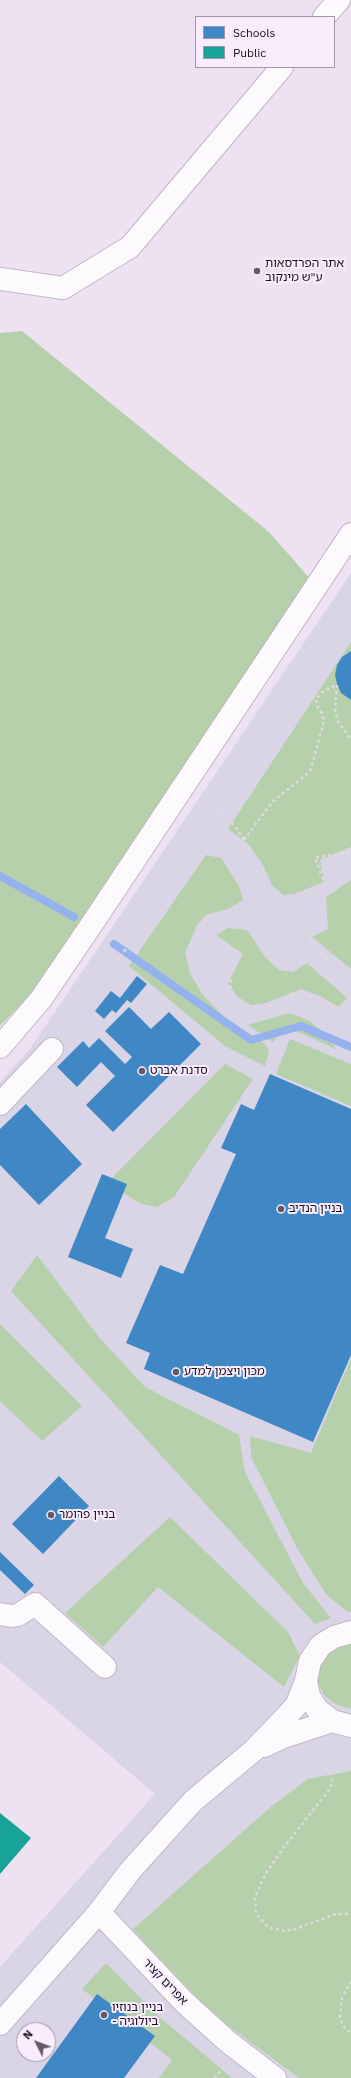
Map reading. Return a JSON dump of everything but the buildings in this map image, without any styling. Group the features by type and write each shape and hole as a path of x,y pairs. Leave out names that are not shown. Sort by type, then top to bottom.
{"street":[{"path":"325,16 339,0"},
{"path":"0,279 63,288 130,247 281,68"},
{"path":"0,1047 41,999 90,928 351,534"},
{"path":"0,1104 52,1049"},
{"path":"0,1614 18,1616 35,1604 105,1667"},
{"path":"0,2024 99,1912 130,1871 193,1801 253,1751 296,1706 306,1681 310,1661 321,1645 334,1637 351,1632"},
{"path":"306,1681 310,1696 317,1709 342,1723"},
{"path":"253,1751 298,1732 342,1723"},
{"name":"אפרים קציר","path":"99,1912 184,2002 227,2041 276,2078"}],"path":[{"path":"52,1049 143,926 351,608"},
{"path":"244,840 272,802 307,774 310,769 324,721 322,713 317,706 316,700 321,693 337,684 335,710 338,722 351,739"},
{"path":"218,811 234,825 244,840 261,883 268,894 286,904 312,942 333,967 351,984"},
{"path":"325,885 315,858 351,852"},
{"path":"286,904 304,897 351,870"},
{"path":"312,942 288,962 276,962 271,960 248,921 236,914 226,912 210,916 204,922 194,936 192,950 197,957 223,964 229,969 231,975 230,996 237,1009 244,1013 259,1012 291,996 304,994 310,997 338,1022 351,1030"},
{"path":"160,1085 167,1095"},
{"path":"69,1486 118,1435"},
{"path":"298,1732 326,1765 331,1774 332,1782 330,1789 284,1847 266,1873 255,1896 256,1914 268,1927 285,1931 336,1914 351,1914"},
{"path":"351,1981 342,1998 340,2017 343,2026 351,2034"}],"shaded area":[{"name":"מכון ויצמן למדע","path":"351,573 351,2078 0,2078 0,1967 155,1794 0,1662 0,1082 30,1049"}],"green space":[{"path":"22,331 269,532 313,582 35,990 0,1026 0,333"},
{"path":"351,642 351,847 320,860 324,882 294,894 283,895 272,885 263,865 249,845 228,829"},
{"path":"206,855 221,858 239,886 243,900 228,909 206,915 197,925 185,953 190,973 202,994 226,1019 262,1041 269,1050 265,1066 225,1046 129,966"},
{"path":"351,880 351,969 312,937 328,929 326,897"},
{"path":"228,928 247,930 266,958 279,970 293,972 307,963 347,998 338,1007 320,996 301,989 263,1004 251,1005 238,997 228,983 243,954 216,935"},
{"path":"289,1013 308,1020 323,1032 336,1049 285,1026 273,1042 248,1025"},
{"path":"290,1039 351,1064 351,1106 276,1074"},
{"path":"225,1064 253,1079 174,1197 157,1207 141,1204 107,1183"},
{"path":"37,1255 98,1336 145,1387 239,1435 245,1472 303,1583 331,1618 315,1624 11,1291"},
{"path":"0,1324 82,1406 42,1441 0,1401"},
{"path":"351,1358 351,1612 348,1612 326,1594 297,1548 251,1457 250,1436 311,1453"},
{"path":"170,1517 288,1632 300,1656 284,1687 158,1587 103,1647 65,1613"},
{"path":"351,1640 351,1708 347,1708 336,1704 325,1696 319,1686 317,1675 324,1653"},
{"path":"351,1771 351,2078 299,2078 215,2016 152,1951 133,1929 273,1805 308,1779"},
{"path":"106,1963 157,2015 232,2078 159,2078 172,2060 82,1989"}],"waterway":[{"path":"0,876 74,917"},
{"path":"114,944 251,1040 301,1026 351,1047"}],"place":[{"name":"אתר הפרדסאות ע\"ש מינקוב","path":"257,271"},
{"name":"סדנת אברט","path":"142,1071"},
{"name":"בניין הנדיב","path":"281,1209"},
{"name":"מכון ויצמן למדע","path":"176,1372"},
{"name":"בניין פרומר","path":"51,1515"},
{"name":"בניין בנוזיו - ביולוגיה","path":"104,2015"}]}
